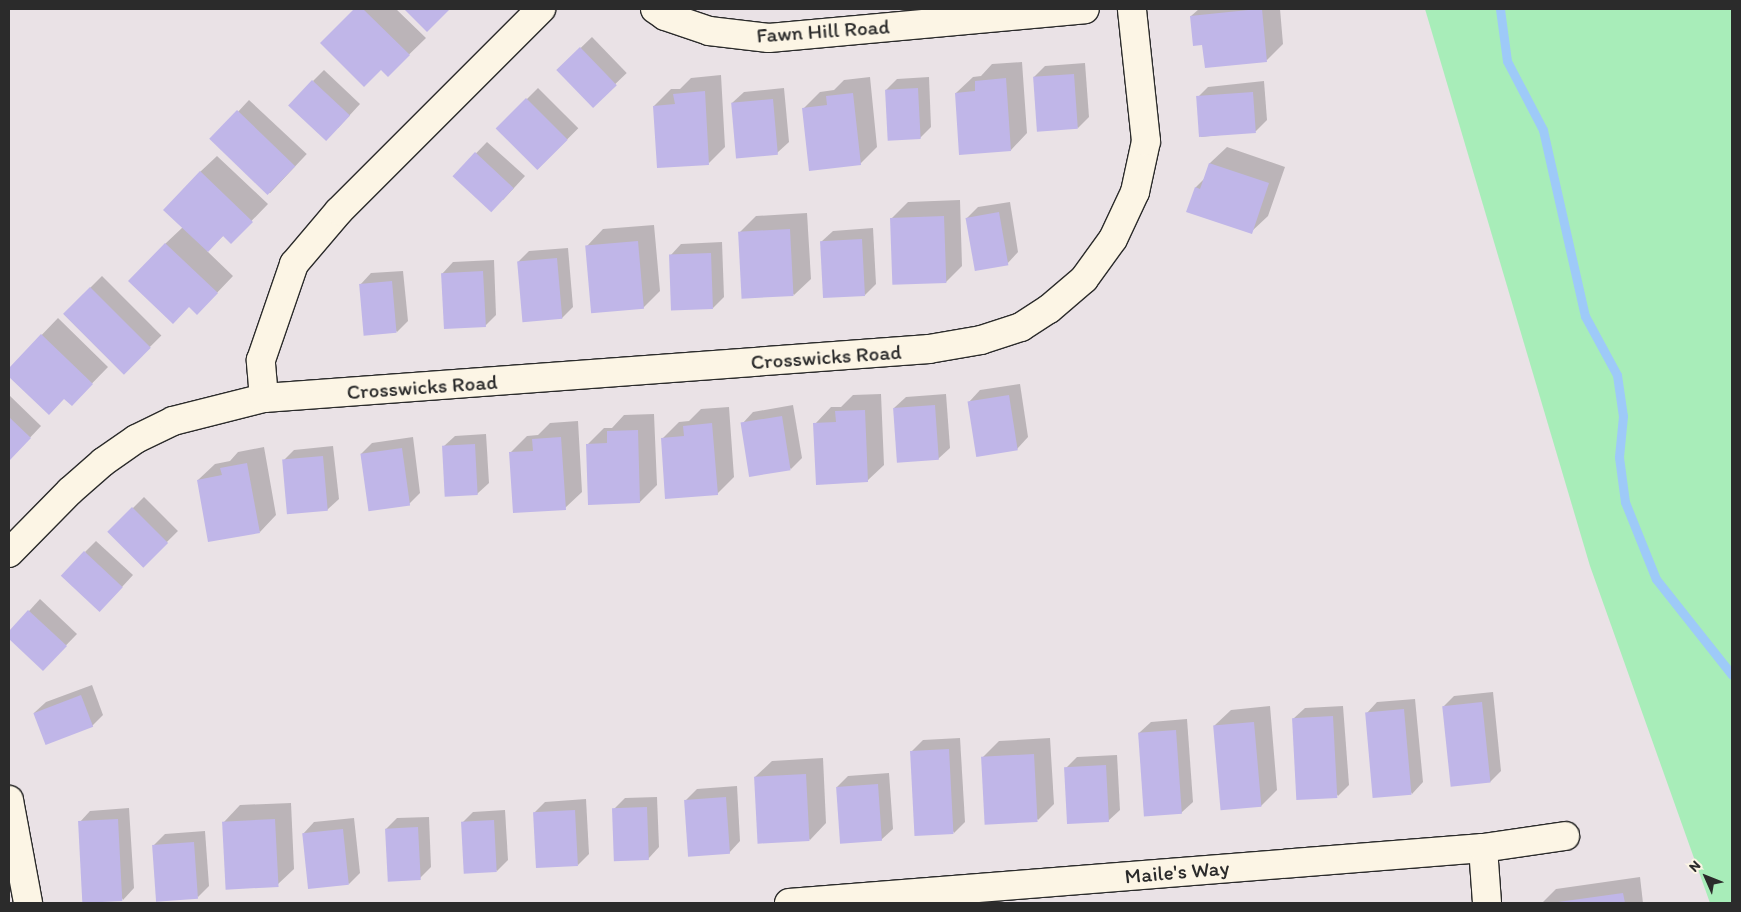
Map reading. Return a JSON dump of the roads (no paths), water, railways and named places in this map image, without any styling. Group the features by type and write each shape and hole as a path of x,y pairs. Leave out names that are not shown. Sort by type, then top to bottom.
{"street":[{"path":"264,398 261,360 294,264 338,211 541,9"},
{"name":"Fawn Hill Road","path":"655,9 665,16 709,31 769,38 1085,9"},
{"name":"Crosswicks Road","path":"9,553 70,491 103,462 136,439 173,421 264,398 929,349 981,340 1021,328 1049,309 1084,279 1113,239 1135,192 1146,141 1132,9"},
{"path":"9,800 28,903"},
{"name":"Maile's Way","path":"789,903 1483,848 1565,836"},
{"path":"1483,848 1487,903"}],"waterway":[{"path":"1500,9 1507,61 1543,130 1585,316 1617,375 1623,416 1619,457 1625,502 1656,579 1732,675"}]}
